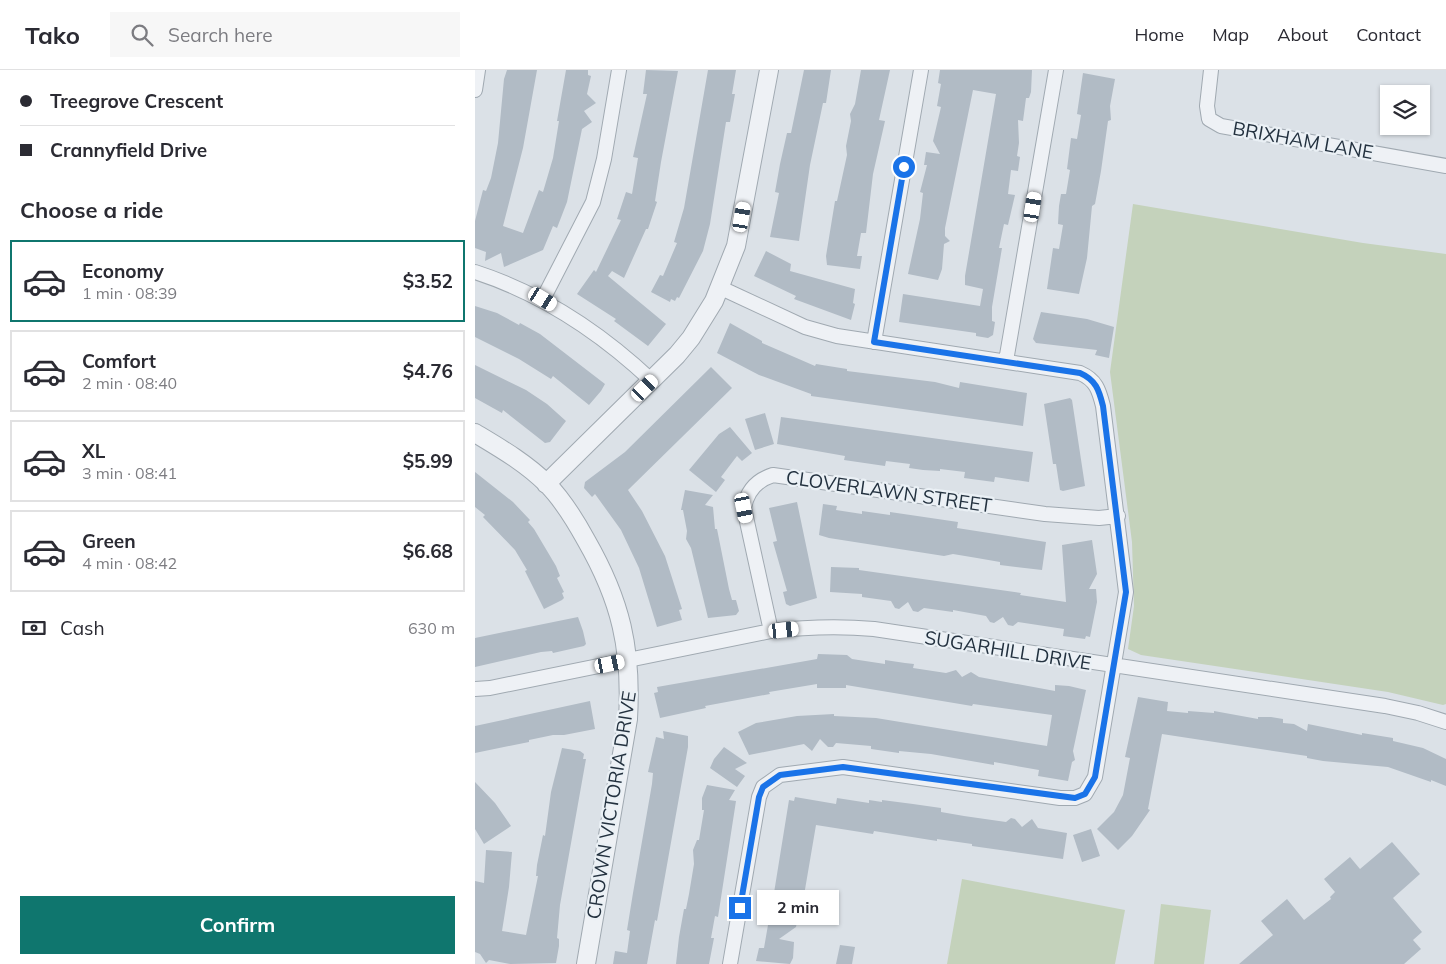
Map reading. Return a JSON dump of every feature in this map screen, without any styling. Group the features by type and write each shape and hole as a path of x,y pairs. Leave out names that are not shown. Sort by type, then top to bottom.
{"street":[{"path":"475,90 478,70"},
{"path":"543,299 593,202 604,159 619,70"},
{"path":"546,484 652,381 691,338 721,288 739,235 769,70"},
{"path":"874,342 921,70"},
{"path":"1006,361 1056,70"},
{"name":"BRIXHAM LANE","path":"1211,70 1207,106 1209,119 1221,126 1446,166"},
{"path":"475,272 543,299 601,339 652,381"},
{"path":"721,288 805,327 837,336 1006,361 1080,373 1090,377 1098,387 1103,406 1126,592 1095,777 1085,794 1075,798 1060,798 843,767 789,773 771,780 763,787 759,797 730,964"},
{"name":"CROWN VICTORIA DRIVE","path":"475,433 506,452 546,484 562,501 579,526 604,573 620,616 630,681 628,719 586,964"},
{"name":"CLOVERLAWN STREET","path":"771,631 744,508 746,498 755,484 773,475 1045,514 1099,518 1118,516"},
{"name":"SUGARHILL DRIVE","path":"475,690 771,631 812,627 874,629 1385,706 1418,712 1446,722"}],"green space":[{"path":"1133,204 1363,243 1446,254 1446,704 1443,705 1388,692 1141,655 1128,649 1134,606 1132,542 1110,372"},
{"path":"962,879 1125,910 1115,964 947,964"},
{"path":"1161,904 1211,910 1204,964 1154,964"}],"building":[{"path":"507,70 537,70 523,148 503,226 523,233 539,190 543,192 553,158 566,70 588,70 588,75 591,76 587,94 596,103 584,111 592,122 582,129 567,202 557,228 553,226 543,250 504,267 501,253 485,261 486,252 475,248 475,221 483,190 486,191 491,178 498,143 504,79"},
{"path":"646,70 678,71 661,162 655,201 657,202 648,229 646,229 624,278 612,271 608,276 666,324 648,346 614,321 616,319 577,294 594,270 596,272 621,220 617,219 626,192 632,194 638,158 633,157 647,94 643,94"},
{"path":"708,70 736,70 732,94 735,94 730,122 726,122 710,224 703,251 679,298 677,297 675,301 671,299 670,302 651,292 660,275 663,276 677,243 674,242 684,208"},
{"path":"804,70 831,70 826,103 823,103 810,165 799,241 770,237 779,193 775,192 780,164 787,133 791,133"},
{"path":"861,70 890,70 879,120 885,121 873,174 866,233 861,233 857,256 862,256 860,269 827,265 826,256 835,201 837,201 847,155 846,146 851,121 850,114 855,104"},
{"path":"940,70 1032,70 1031,92 1029,98 1026,98 1023,121 1018,120 1019,143 1017,156 1020,157 1018,171 1011,170 1008,194 1015,195 1008,225 1004,224 999,248 1002,248 992,307 992,321 995,322 993,335 988,338 976,336 976,333 899,322 903,294 980,306 983,289 965,285 965,276 996,94 973,90 945,228 945,236 950,241 944,244 942,269 938,280 908,274 920,219 923,193 920,192 927,165 924,165 926,152 940,154 933,141 941,107 937,106 941,84 938,83"},
{"path":"1083,73 1115,79 1110,106 1111,120 1108,121 1095,204 1092,206 1087,258 1079,294 1047,289 1053,248 1059,249 1063,225 1058,224 1059,206 1061,194 1066,194 1070,170 1067,169 1071,138 1077,139 1081,115 1077,114"},
{"path":"766,251 791,264 790,271 855,289 853,303 855,304 851,320 794,299 796,296 754,276"},
{"path":"475,306 497,313 540,334 605,384 601,391 589,405 553,376 551,379 519,359 475,337"},
{"path":"1041,312 1087,319 1114,327 1109,358 1095,355 1097,350 1036,343 1033,339"},
{"path":"730,323 762,341 762,343 815,366 816,364 847,369 847,371 935,382 959,388 960,382 1027,393 1023,426 811,396 811,394 759,375 717,353"},
{"path":"475,365 526,390 547,404 566,421 550,442 545,443 503,410 502,413 475,398"},
{"path":"711,367 732,388 628,490 642,511 665,556 682,609 679,610 682,620 657,627 639,568 621,530 595,494 592,497 584,488 585,482 625,452"},
{"path":"1070,398 1072,400 1085,486 1063,491 1060,490 1056,464 1053,464 1044,404"},
{"path":"765,413 774,444 755,450 745,419"},
{"path":"781,417 1033,452 1029,482 995,477 994,482 964,478 965,472 940,469 940,471 923,470 909,468 910,464 886,461 885,466 844,460 845,456 777,444"},
{"path":"730,427 752,453 742,461 737,456 721,477 725,480 716,492 689,470 719,434"},
{"path":"475,472 513,502 530,520 528,522 556,566 560,576 557,578 564,592 562,593 564,598 562,600 544,609 525,571 527,570 515,550 483,517 485,515 475,507"},
{"path":"685,490 713,495 705,505 713,507 715,529 717,529 729,589 732,600 736,600 739,611 736,615 708,618 691,548 686,539 687,531 683,510 681,510"},
{"path":"797,502 817,598 790,606 786,604 783,592 787,591 773,542 777,541 769,508"},
{"path":"823,504 837,506 836,510 862,514 862,511 890,515 890,512 958,522 957,528 1046,542 1042,570 1000,565 1000,562 953,554 944,556 819,535"},
{"path":"1092,540 1097,574 1089,589 1096,589 1097,602 1090,637 1086,636 1085,639 1063,636 1064,629 1018,622 1013,626 1008,625 1003,617 994,623 990,622 986,616 953,610 953,612 924,608 918,612 913,611 908,602 899,609 895,608 891,601 862,597 862,594 830,592 831,567 859,568 859,570 1021,593 1020,595 1066,602 1062,545"},
{"path":"578,617 586,644 584,646 553,653 552,651 541,652 475,667 475,638"},
{"path":"818,654 847,655 852,659 885,664 885,660 914,664 913,668 946,673 956,670 962,677 971,672 979,677 1055,691 1055,685 1086,690 1073,751 1075,760 1072,762 1068,781 1038,776 1039,770 994,762 994,765 931,754 899,751 899,753 871,749 871,746 836,743 833,747 828,747 820,739 812,751 804,744 749,755 738,732 756,723 797,716 834,714 834,716 876,718 1047,746 1052,715 973,704 972,706 846,685 846,688 817,688 817,684 769,692 770,694 705,706 706,708 660,718 654,693 658,692 657,687 817,659"},
{"path":"1138,697 1168,702 1167,711 1214,713 1214,711 1258,719 1258,717 1271,717 1283,719 1283,723 1294,724 1307,731 1308,724 1362,735 1362,733 1393,738 1393,741 1423,748 1446,759 1446,786 1388,767 1323,761 1307,758 1307,756 1162,734 1148,809 1150,810 1132,836 1118,850 1097,829 1114,812 1123,795 1130,758 1125,757"},
{"path":"590,701 595,729 564,735 553,735 475,753 475,726"},
{"path":"663,731 688,736 688,747 657,921 655,920 647,964 613,964 615,951 627,953 630,931 627,930 652,784 653,773 648,772 656,737 664,739"},
{"path":"724,747 747,763 735,769 745,776 737,787 710,768 714,759"},
{"path":"562,748 580,751 584,754 583,759 586,759 560,905 557,938 559,939 559,946 556,963 510,964 489,960 486,963 480,954 475,952 475,881 484,883 486,850 512,852 502,931 526,935 538,876 536,876 537,865 543,835 545,836 551,792"},
{"path":"475,782 495,803 511,826 484,844 475,829"},
{"path":"707,785 735,790 729,800 736,801 718,917 715,916 711,938 714,938 709,964 676,964 684,909 686,909 694,864 693,850 697,840 699,840 704,810 702,810 702,798"},
{"path":"795,797 836,804 837,798 869,803 869,800 882,802 882,800 913,804 941,808 941,812 1006,822 1011,818 1015,819 1022,827 1032,819 1038,828 1067,833 1063,859 937,839 937,841 874,831 873,834 816,825 801,913 799,912 796,927 779,939 794,942 793,958 790,964 756,961 759,948 764,948 768,925 765,924 770,899 773,899 789,800 794,801"},
{"path":"1091,829 1100,856 1082,862 1073,835"},
{"path":"1392,842 1420,874 1393,898 1422,932 1413,940 1421,949 1404,964 1239,964 1273,935 1261,921 1287,899 1304,920 1331,899 1330,897 1335,892 1324,879 1350,857 1360,869"},
{"path":"840,945 855,947 852,964 836,964"}],"route":[{"path":"740,908 759,797 763,787 780,775 823,768 859,768 1060,798 1075,798 1085,794 1091,787 1095,777 1126,592 1103,406 1098,387 1090,377 1080,373 874,342 904,167"}]}
